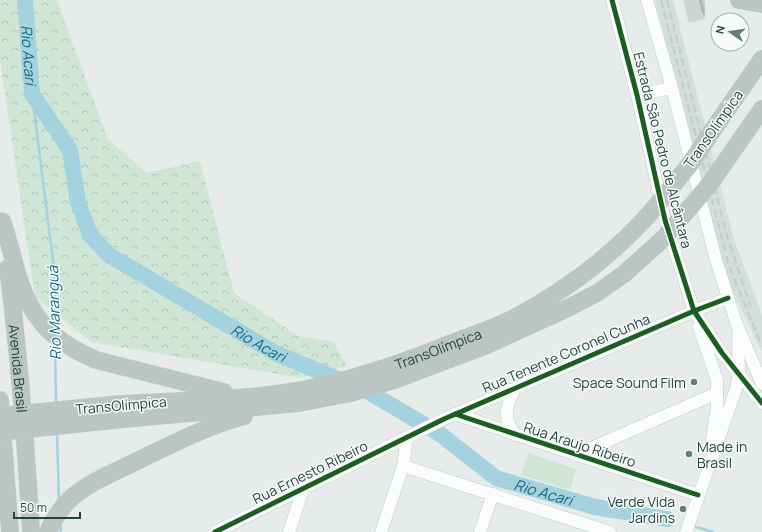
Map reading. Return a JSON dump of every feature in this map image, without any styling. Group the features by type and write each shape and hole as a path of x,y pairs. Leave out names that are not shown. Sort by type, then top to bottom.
{"highway":[{"path":"739,0 762,4"},
{"name":"TransOlímpica","path":"0,432 123,412 276,393 337,382 420,356 513,318 557,293 610,254 652,211 690,164 758,65"},
{"name":"TransOlímpica","path":"0,416 123,412 301,403 351,393 397,379 494,342 566,309 596,293 624,274 663,239 710,184 762,110"},
{"path":"1,213 24,292 39,320 56,338 79,353 96,360 124,368 246,396"},
{"name":"Avenida Brasil","path":"1,213 16,331 32,532"},
{"name":"Avenida Brasil","path":"0,400 10,532"},
{"path":"48,532 59,512 70,500 86,487 186,436 224,421 301,403"}],"street":[{"name":"Estrada São Pedro de Alcântara","path":"612,0 637,95 665,220 694,310 722,353 762,403"},
{"name":"Estrada São Pedro de Alcântara","path":"647,0 672,88 716,260 736,322 762,384"},
{"path":"637,95 672,88"},
{"name":"Rua Tenente Coronel Cunha","path":"411,435 450,416 694,310 728,298"},
{"path":"694,310 717,380 715,424 707,469"},
{"path":"686,532 707,469 728,416 739,373 740,355 736,322"},
{"path":"515,389 508,402 506,413 507,423 516,435"},
{"path":"576,455 717,393"},
{"name":"Rua Araujo Ribeiro","path":"450,416 516,435 698,495"},
{"path":"381,532 403,466 411,435"},
{"name":"Rua Ernesto Ribeiro","path":"215,532 411,435"},
{"path":"403,466 492,494 583,528 610,532"},
{"path":"289,532 303,489"},
{"path":"480,532 492,494"}],"shaded area":[{"path":"655,0 673,0 734,239 762,315 762,352 727,279"}],"green space":[{"path":"0,0 57,0 108,139 147,173 200,161 234,293 298,336 334,342 347,366 301,378 91,342 35,296 0,60"},
{"path":"528,453 576,469 570,490 521,475"}],"building":[{"path":"684,0 698,0 703,19 689,22"}],"waterway":[{"name":"Rio Acari","path":"25,0 32,94 70,150 78,202 90,235 109,255 277,354 367,391 440,434 496,478 595,507 667,519"},
{"name":"Rio Maranguá","path":"32,94 54,269 55,326"},
{"name":"Rio Maranguá","path":"55,345 56,404"},
{"name":"Rio Maranguá","path":"57,433 59,502"},
{"name":"Rio Maranguá","path":"61,523 61,532"},
{"path":"696,527 713,532"}],"railway":[{"path":"661,0 729,266 762,346"},
{"path":"667,0 726,232 750,305"}],"cycle path":[{"path":"612,0 637,95 665,220 694,311 722,353 762,403"},
{"path":"215,532 444,419 694,311 728,298"},
{"path":"455,414 698,495"}],"place":[{"name":"Space Sound Film","path":"694,382"},
{"name":"Made in Brasil","path":"689,454"},
{"name":"Verde Vida Jardins","path":"683,509"}]}
